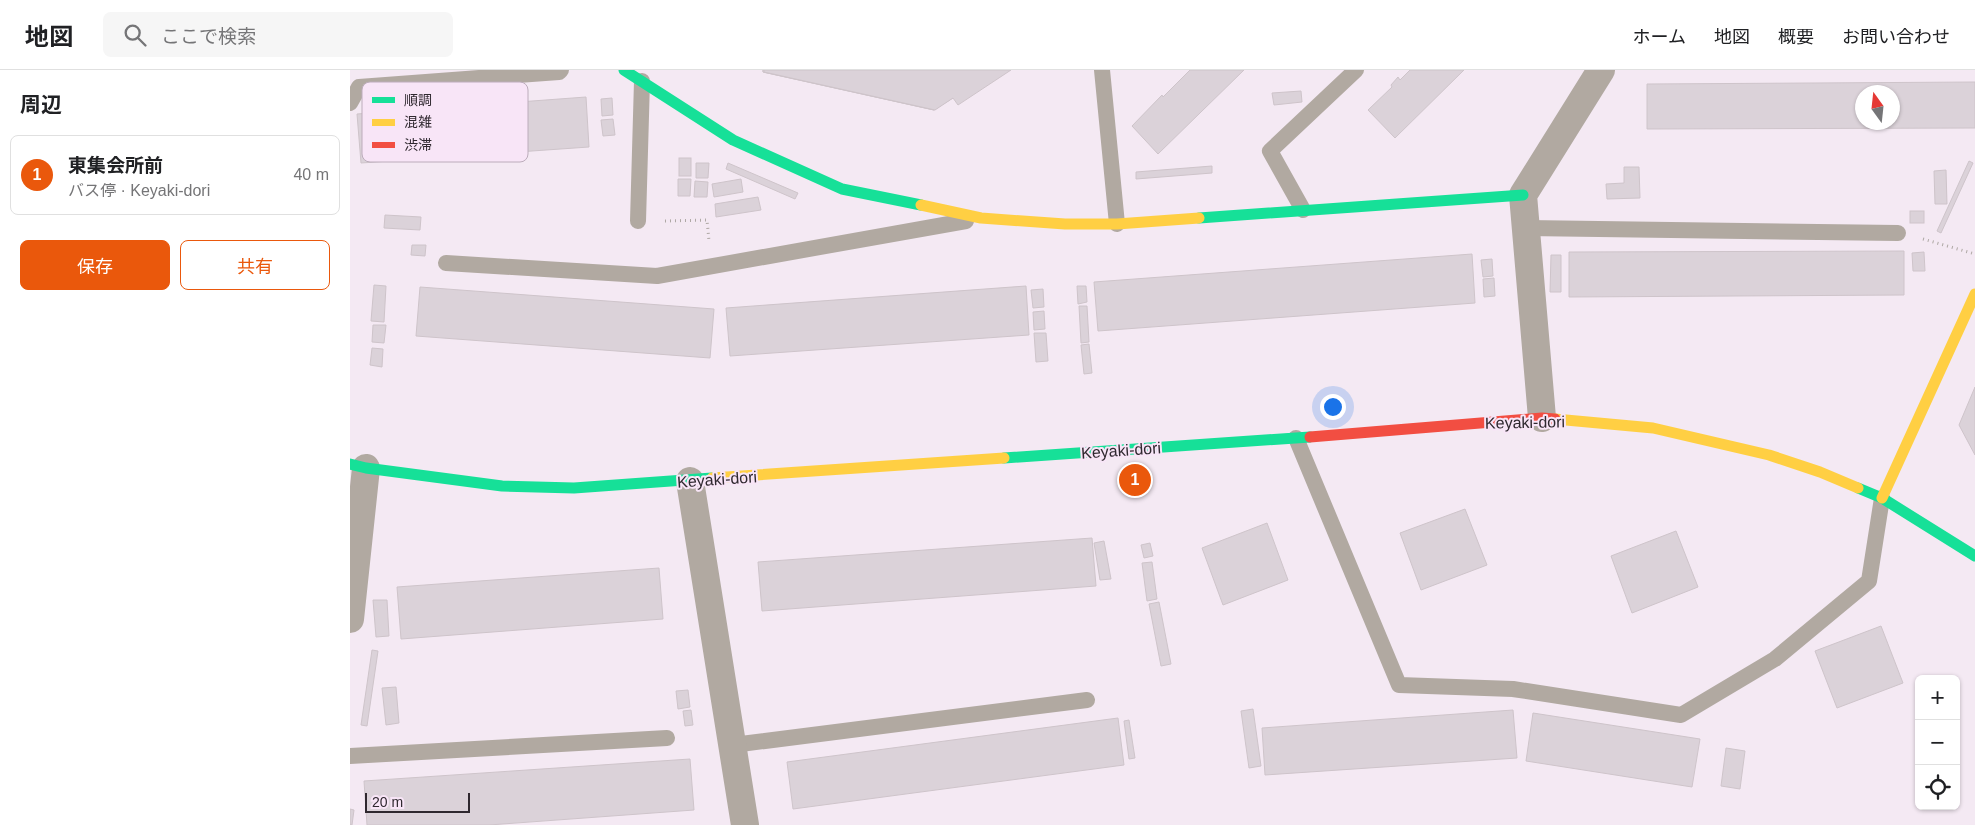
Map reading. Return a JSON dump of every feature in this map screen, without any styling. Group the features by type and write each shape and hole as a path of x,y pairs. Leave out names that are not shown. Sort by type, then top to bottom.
{"street":[{"path":"624,70 733,140 842,190 981,218 1065,224 1117,224 1523,195"},
{"path":"1542,418 1523,195 1601,70"},
{"path":"1882,498 1975,294"},
{"name":"Keyaki-dori","path":"358,466 502,486 574,488 1296,438 1542,418 1653,428 1769,455 1820,472 1882,498 1975,556"},
{"path":"350,619 358,466"},
{"path":"690,481 745,825"}],"lane":[{"path":"426,82 559,72 561,70"},
{"path":"1102,70 1117,224"},
{"path":"1303,210 1270,151 1356,70"},
{"path":"638,222 642,81"},
{"path":"350,104 359,87 362,87"},
{"path":"446,263 657,276 981,218"},
{"path":"1526,228 1898,233"},
{"path":"1296,438 1399,685 1513,689 1681,715 1775,659 1869,581 1882,498"},
{"path":"733,745 1087,700"},
{"path":"350,756 667,738"}],"path":[{"path":"638,222 707,220 710,266"},
{"path":"1898,233 1975,254"}],"building":[{"path":"763,70 996,70 934,110 763,72"},
{"path":"763,70 996,70 934,110 763,72"},
{"path":"764,70 1011,70 958,105 953,98 935,110 764,72"},
{"path":"1190,70 1244,70 1158,154 1132,126"},
{"path":"1410,70 1464,70 1395,138 1368,110 1392,87 1391,85 1398,77 1400,80"},
{"path":"1975,82 1975,128 1900,128 1900,85 1855,85 1855,128 1647,129 1647,84"},
{"path":"1301,91 1302,102 1274,105 1272,93"},
{"path":"586,97 589,147 528,151 528,101"},
{"path":"612,98 613,115 602,116 601,99"},
{"path":"357,114 362,114 362,162 375,162 361,163"},
{"path":"613,119 615,135 603,136 601,120"},
{"path":"679,158 691,158 691,176 679,176"},
{"path":"1969,161 1973,163 1941,233 1937,231"},
{"path":"696,163 709,163 708,178 696,178"},
{"path":"728,163 798,193 795,199 726,169"},
{"path":"1212,166 1212,173 1136,179 1136,172"},
{"path":"1624,167 1639,167 1640,198 1607,199 1606,184 1624,183"},
{"path":"1946,170 1947,204 1935,204 1934,171"},
{"path":"678,179 691,179 690,196 678,196"},
{"path":"741,179 743,192 714,197 712,184"},
{"path":"695,181 708,182 707,197 694,197"},
{"path":"758,197 761,210 716,217 715,204"},
{"path":"1910,211 1924,211 1924,223 1910,223"},
{"path":"385,215 421,217 420,230 384,228"},
{"path":"412,245 426,245 425,256 411,255"},
{"path":"1904,251 1904,295 1569,297 1569,252"},
{"path":"1924,252 1925,271 1913,271 1912,253"},
{"path":"1472,254 1475,303 1098,331 1094,282"},
{"path":"1551,255 1561,255 1561,292 1550,292"},
{"path":"1492,259 1493,276 1483,277 1481,260"},
{"path":"1494,278 1495,296 1484,297 1483,279"},
{"path":"374,285 386,286 384,322 371,321"},
{"path":"1026,286 1029,335 730,356 726,308"},
{"path":"1077,286 1086,286 1087,302 1078,304"},
{"path":"420,287 714,309 710,358 416,336"},
{"path":"1043,289 1044,307 1033,308 1031,290"},
{"path":"1079,306 1087,306 1089,342 1081,343"},
{"path":"1044,311 1045,329 1034,330 1033,312"},
{"path":"373,325 386,325 384,343 372,342"},
{"path":"1034,333 1046,333 1048,361 1036,362"},
{"path":"1089,344 1092,373 1084,374 1081,345"},
{"path":"372,348 383,349 382,367 370,365"},
{"path":"1975,387 1975,455 1959,425"},
{"path":"1465,509 1487,565 1421,590 1400,533"},
{"path":"1267,523 1288,580 1223,605 1202,548"},
{"path":"1676,531 1698,587 1632,613 1611,556"},
{"path":"1092,538 1096,586 762,611 758,562"},
{"path":"1104,541 1111,579 1100,580 1094,543"},
{"path":"1150,543 1153,556 1144,558 1141,545"},
{"path":"1152,562 1157,599 1147,601 1142,563"},
{"path":"659,568 663,619 401,639 397,587"},
{"path":"373,600 387,600 389,636 376,637"},
{"path":"1159,602 1171,664 1161,666 1149,604"},
{"path":"1881,626 1903,683 1837,708 1815,651"},
{"path":"372,650 378,651 367,726 361,725"},
{"path":"396,687 399,723 386,725 382,688"},
{"path":"688,690 690,707 678,709 676,691"},
{"path":"1253,709 1261,766 1249,768 1241,711"},
{"path":"691,710 693,725 685,726 683,711"},
{"path":"1513,710 1517,758 1265,775 1262,728"},
{"path":"1533,713 1700,739 1692,787 1526,761"},
{"path":"1118,718 1124,765 793,809 787,762"},
{"path":"1129,720 1135,758 1129,759 1124,721"},
{"path":"1726,748 1745,751 1740,789 1721,786"},
{"path":"690,759 694,810 489,825 367,825 364,781"},
{"path":"350,809 354,810 352,825 350,825"}],"traffic: fast":[{"path":"624,70 733,140 842,189 921,205"},
{"path":"1199,218 1523,195"},
{"path":"1004,458 1310,437"},
{"path":"350,464 366,468 502,486 574,488 712,478"},
{"path":"1858,488 1882,498 1975,556"}],"traffic: slow":[{"path":"921,205 981,218 1065,224 1117,224 1199,218"},
{"path":"1882,498 1975,294"},
{"path":"1555,419 1653,428 1769,455 1820,472 1858,488"},
{"path":"712,478 1004,458"}],"traffic: jam":[{"path":"1310,437 1542,418 1555,419"}],"place":[{"name":"東集会所前","path":"1135,480"}]}
